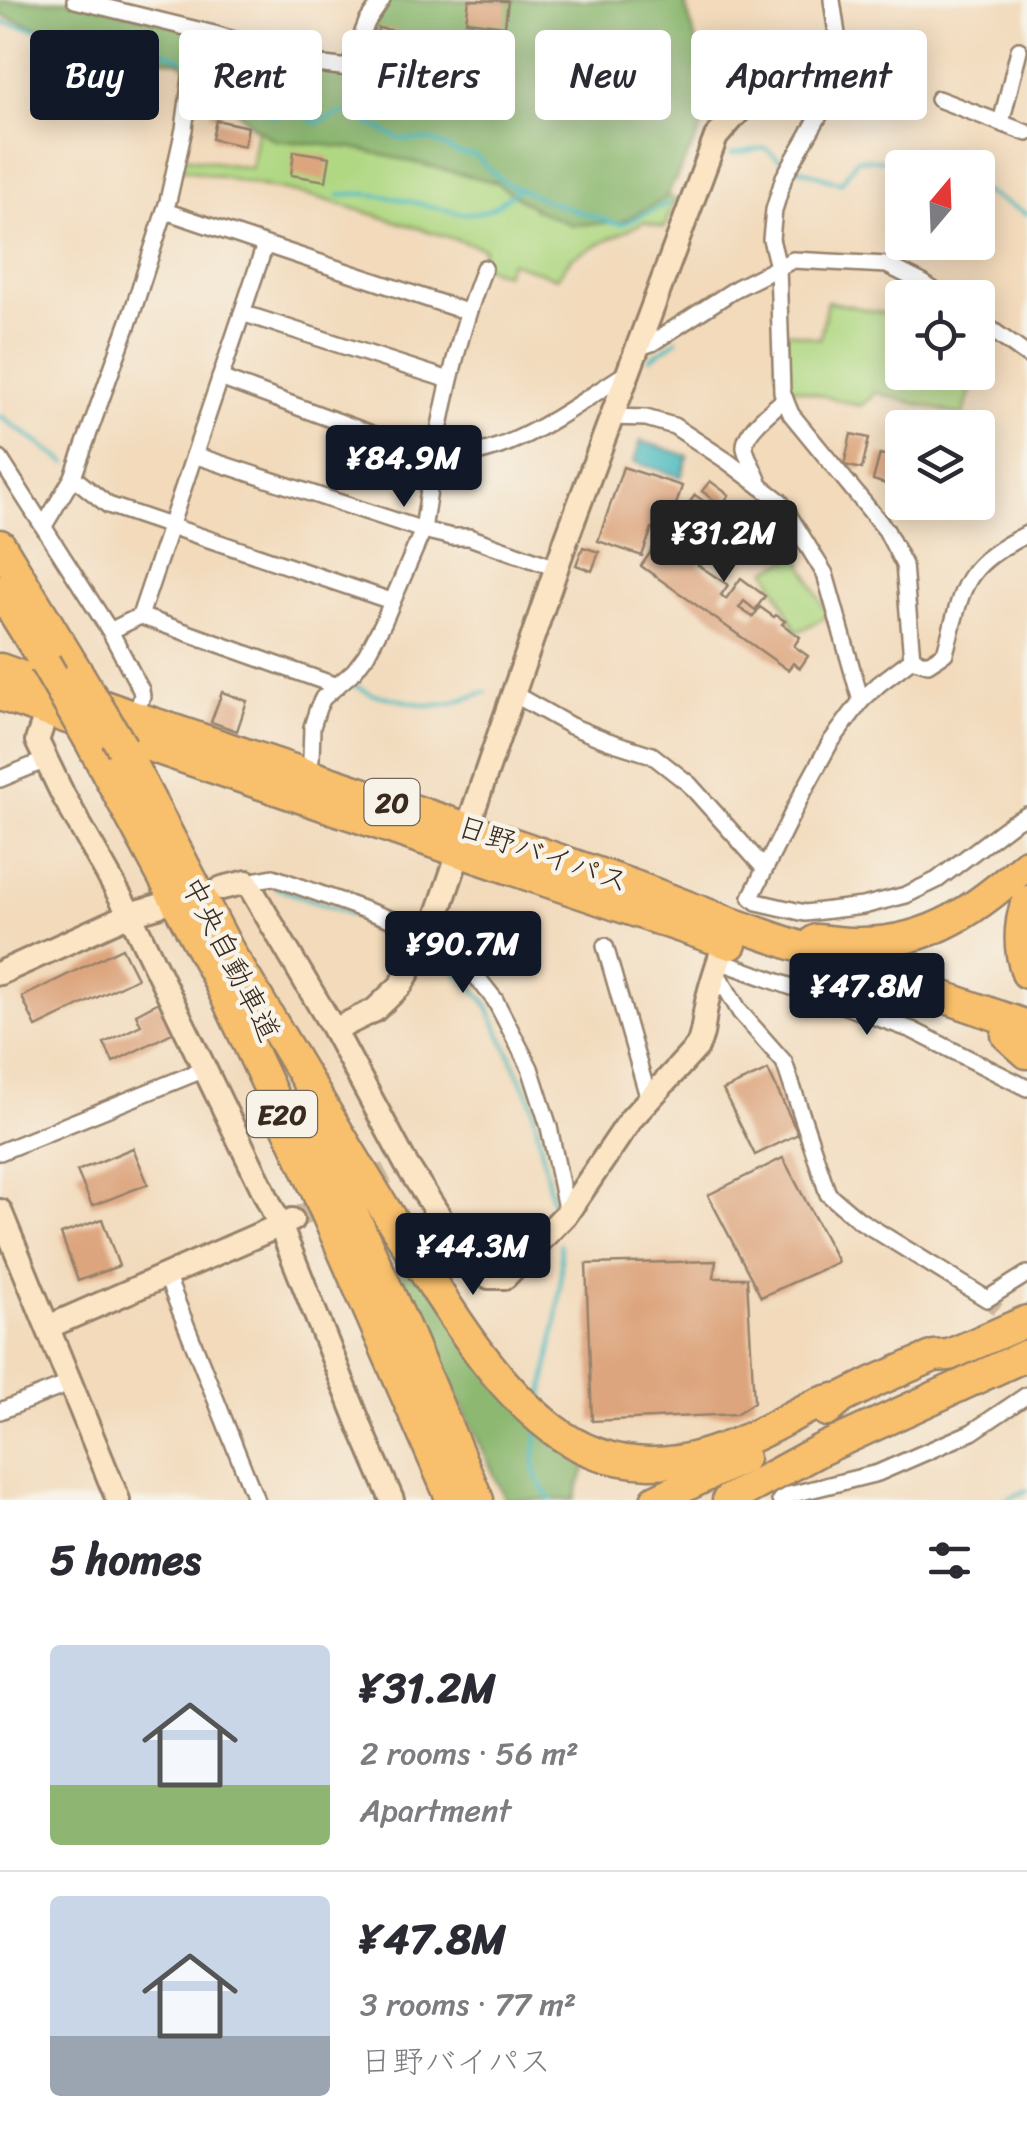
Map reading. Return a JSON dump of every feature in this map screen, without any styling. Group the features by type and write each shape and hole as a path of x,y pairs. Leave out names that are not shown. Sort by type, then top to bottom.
{"highway":[{"name":"中央自動車道","path":"0,545 122,748 236,963 326,1152 478,1500"},
{"name":"中央自動車道","path":"0,590 89,739 217,977 304,1162 452,1500"},
{"name":"日野バイパス","path":"0,669 307,774 462,839 720,958 862,986 1022,1039"},
{"name":"日野バイパス","path":"0,695 462,839 638,887 782,940 1022,1039"},
{"path":"782,940 860,944 921,934 961,917 1027,864"},
{"path":"1027,901 1020,933 1027,973"},
{"path":"236,963 364,1179 445,1303 507,1386 540,1419 572,1443 618,1460 675,1461 751,1437 823,1400 842,1398"},
{"path":"934,1356 943,1343 1027,1302"},
{"path":"656,1500 758,1450 876,1381 1027,1321"},
{"path":"728,1500 820,1450 1025,1356"},
{"path":"689,1500 771,1463 820,1450"}],"street":[{"path":"75,0 126,5 205,30"},
{"path":"322,65 349,68 367,22 382,0"},
{"path":"832,0 836,30"},
{"path":"1001,123 1019,50"},
{"path":"938,99 1027,133"},
{"path":"44,526 73,477 133,310 165,211 185,120"},
{"path":"334,1030 375,1010 401,984 430,934 636,348 716,137 731,120"},
{"path":"817,120 784,177 774,210 771,240 778,267 782,392 791,414 886,530 904,564 912,659"},
{"path":"165,211 467,312"},
{"path":"110,631 140,616 264,246"},
{"path":"636,348 652,343 737,288 793,260 887,265 919,280"},
{"path":"307,774 314,717 323,698 366,656 423,530 448,380 484,268"},
{"path":"242,313 448,380"},
{"path":"995,332 1027,356"},
{"path":"220,378 434,457 456,458 503,446 627,373"},
{"path":"760,486 745,448 747,438 785,399"},
{"path":"611,416 646,418 674,426 780,501 825,574 861,701"},
{"path":"194,455 423,530 468,537 556,568"},
{"path":"0,459 110,631 141,690 135,718"},
{"path":"73,477 108,505 391,602"},
{"path":"912,659 928,664 945,654 964,586 976,566 995,550 1027,534"},
{"path":"140,616 337,686"},
{"path":"912,659 861,701 830,743 750,897 806,914 863,906 906,894 936,880 1027,815"},
{"path":"512,693 571,726 652,755 689,784 764,868"},
{"path":"46,711 37,741 130,914 205,1069 286,1222 362,1433 392,1500"},
{"path":"0,779 46,760"},
{"path":"222,888 273,878 430,934 465,962 495,1000 530,1068 549,1127 567,1213"},
{"path":"247,882 334,1030 396,1168 469,1263 489,1277 505,1277 567,1213 631,1120 697,1048 720,958"},
{"path":"0,973 130,914 158,906"},
{"path":"606,946 649,1100"},
{"path":"720,958 912,1030 1027,1088"},
{"path":"720,958 740,1012 784,1062 828,1194 859,1220 987,1298 1027,1274"},
{"path":"0,1152 205,1069"},
{"path":"0,1211 118,1500"},
{"path":"48,1327 286,1222"},
{"path":"166,1275 256,1500"},
{"path":"0,1411 70,1384"},
{"path":"780,1500 894,1466 972,1432 1027,1395"}],"green space":[{"path":"0,0 75,0 196,30 179,30 179,62 159,58 159,30 46,30 0,15"},
{"path":"371,0 684,0 693,30 691,120 706,120 665,199 621,222 572,225 536,210 495,182 354,148 275,140 247,120 322,120 322,61 342,66 342,120 515,120 515,30 364,30"},
{"path":"322,96 342,101 342,120 418,120 503,141 675,199 664,228 644,222 571,258 557,278 510,262 505,274 478,265 484,248 316,197 182,169 184,157 251,168 258,125 255,120 322,120"},
{"path":"827,301 885,313 885,390 971,390 965,410 941,410 874,392 860,406 787,386 785,331 820,339"},
{"path":"798,555 828,616 797,632 767,570"},
{"path":"365,1198 534,1422 586,1466 574,1500 506,1500"}],"water":[{"path":"641,441 688,456 681,477 634,462"}],"building":[{"path":"469,0 508,1 505,26 466,21"},
{"path":"216,120 248,127 244,146 212,139"},
{"path":"294,151 330,157 326,181 291,175"},
{"path":"851,434 869,438 862,469 844,465"},
{"path":"880,454 885,455 885,484 873,480"},
{"path":"623,467 682,486 667,533 652,528 642,556 598,541"},
{"path":"710,481 729,495 721,506 702,491"},
{"path":"695,495 722,514 729,505 737,511 731,520 755,538 742,557 717,539 698,565 728,585 721,595 726,599 741,578 765,596 755,610 744,601 739,608 753,617 760,607 785,621 782,624 800,637 794,646 808,656 800,668 793,663 788,670 641,566 654,547 661,553 670,540 692,556 708,533 681,514"},
{"path":"583,547 599,552 592,571 576,565"},
{"path":"222,692 247,701 237,731 211,722"},
{"path":"122,948 137,978 36,1027 22,997"},
{"path":"159,1002 174,1032 113,1062 104,1043 141,1025 136,1014"},
{"path":"768,1070 798,1134 755,1155 723,1090"},
{"path":"133,1148 148,1184 92,1206 77,1171"},
{"path":"783,1158 838,1262 761,1297 708,1195"},
{"path":"102,1219 119,1266 78,1281 61,1234"},
{"path":"716,1261 714,1278 747,1278 754,1402 736,1414 592,1421 586,1264"}],"waterway":[{"path":"0,22 35,29 93,51 149,45 179,58"},
{"path":"311,120 316,123 346,112 400,139 433,141 457,153 476,156 503,182 613,223 623,224 669,203"},
{"path":"731,154 765,148 784,163"},
{"path":"797,168 841,183 857,159 885,160"},
{"path":"339,196 364,194 459,213 478,213 518,189"},
{"path":"995,198 1027,214"},
{"path":"650,359 677,340"},
{"path":"0,416 67,463"},
{"path":"492,456 511,449"},
{"path":"444,468 463,463"},
{"path":"353,685 372,694 430,706 486,692"},
{"path":"275,887 407,934"},
{"path":"433,949 485,1001 532,1102 555,1215"},
{"path":"542,1402 559,1304 560,1244"},
{"path":"538,1431 535,1468 552,1500"},
{"path":"1006,1500 1027,1490"}],"tunnel":[{"path":"292,1220 387,1173"},
{"path":"987,1299 1027,1338"}]}
